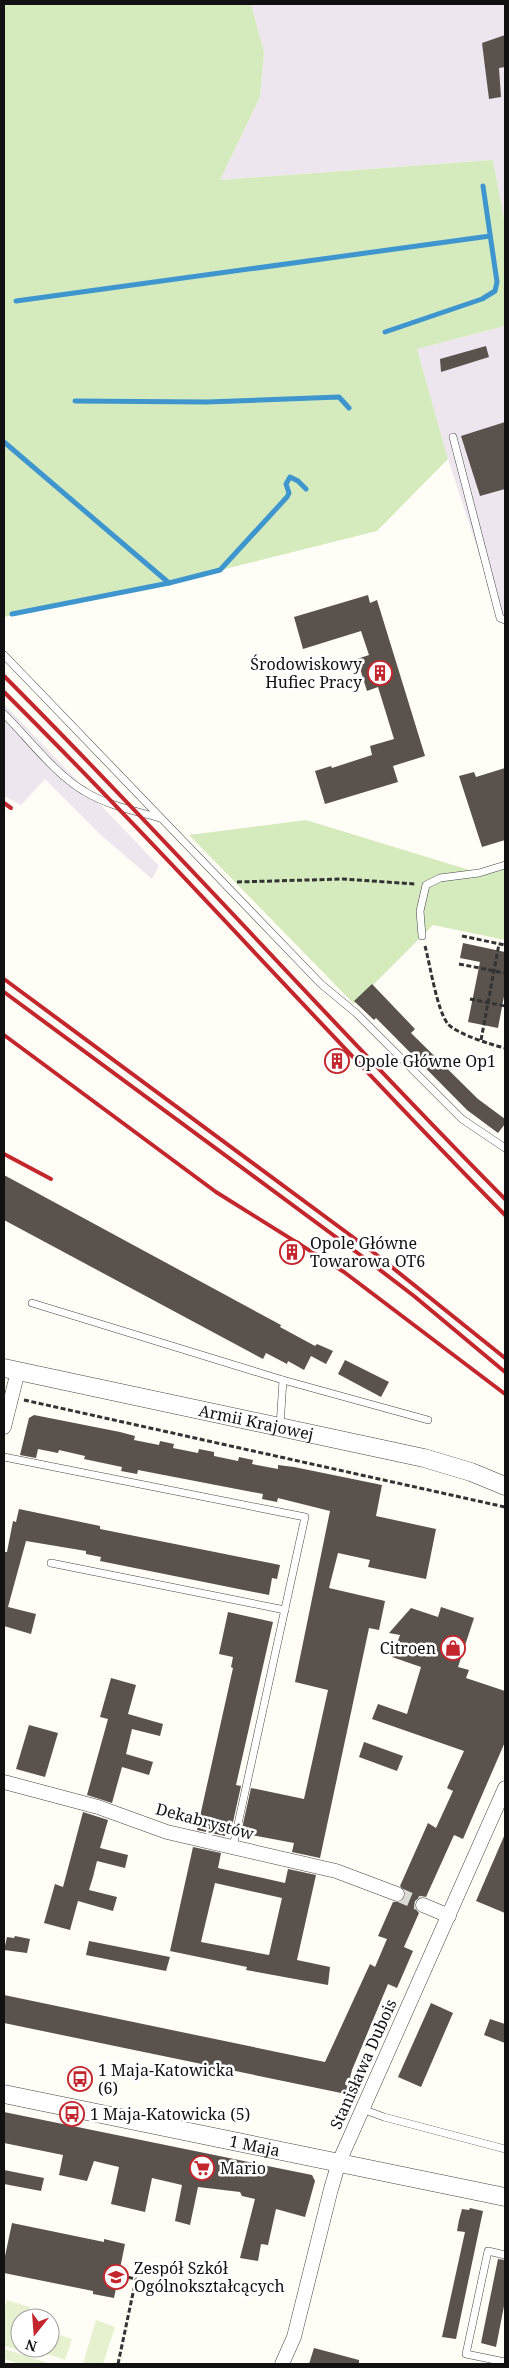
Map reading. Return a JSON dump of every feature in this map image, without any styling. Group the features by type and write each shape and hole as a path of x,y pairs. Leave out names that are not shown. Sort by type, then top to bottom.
{"street":[{"path":"4,1428 11,1370"},
{"name":"Armii Krajowej","path":"11,1370 424,1458 471,1472 505,1486"},
{"name":"Dekabrystów","path":"4,1782 98,1807 167,1832 336,1871 397,1894"},
{"name":"Stanisława Dubois","path":"282,2364 294,2337 339,2162 505,1788"},
{"path":"423,1905 449,1916"},
{"name":"1 Maja","path":"4,2094 505,2197"}],"lane":[{"path":"453,437 500,618 505,620"},
{"path":"4,655 321,984 356,1013 462,1119 505,1148"},
{"path":"4,714 65,776 84,792 114,804 160,818"},
{"path":"422,936 420,911 426,885 440,878 479,873 505,865"},
{"path":"32,1303 283,1380 428,1420"},
{"path":"280,1428 283,1380"},
{"path":"4,1457 305,1517 234,1847"},
{"path":"51,1563 284,1610"},
{"path":"362,2109 384,2117 505,2149"},
{"path":"505,2255 488,2251 466,2354 505,2362"}],"path":[{"path":"223,884 271,880 343,878 426,885"},
{"path":"422,936 442,1016 450,1026 505,1048"},
{"path":"462,936 505,945"},
{"path":"481,1040 499,944"},
{"path":"459,964 505,973"},
{"path":"470,998 505,1006"},
{"path":"22,1400 505,1506"},
{"path":"118,2364 136,2279 122,2276"}],"shaded area":[{"path":"251,4 505,4 505,224 493,160 220,180 260,97 264,52"},
{"path":"505,326 505,617 500,618 448,459 417,349"},
{"path":"4,704 159,866 152,879 101,835 45,779 21,805 4,796"}],"green space":[{"path":"4,4 251,4 264,52 260,97 220,180 493,160 505,224 505,326 417,349 448,459 377,531 169,583 4,617"},
{"path":"306,820 479,873 505,865 505,940 433,925 354,1004 189,835"},
{"path":"7,2300 30,2307 10,2308 10,2348 4,2346 4,2308"},
{"path":"96,2320 115,2327 103,2364 83,2364"},
{"path":"60,2335 72,2339 65,2360 59,2358"},
{"path":"4,2349 10,2351 10,2358 32,2358 51,2364 19,2364 4,2359"}],"building":[{"path":"505,35 505,67 499,68 501,97 489,99 482,43"},
{"path":"486,346 489,357 441,372 440,359"},
{"path":"505,422 505,489 480,496 461,436"},
{"path":"368,595 370,603 377,600 425,756 393,766 398,782 325,804 315,771 331,766 332,768 372,755 370,746 394,739 378,687 367,691 357,659 369,655 361,631 303,649 294,617"},
{"path":"505,768 505,840 482,847 459,776 474,772 476,777"},
{"path":"463,943 505,952 505,991 498,1028 468,1022 480,962 460,958"},
{"path":"372,984 415,1029 411,1033 478,1099 505,1119 505,1124 498,1133 467,1110 376,1018 374,1020 354,1001"},
{"path":"4,1175 281,1325 280,1327 315,1346 317,1344 333,1351 326,1364 311,1356 304,1370 288,1361 287,1364 266,1353 263,1359 4,1220"},
{"path":"345,1360 389,1382 381,1397 338,1374"},
{"path":"34,1415 120,1432 135,1436 134,1440 159,1445 160,1441 174,1444 173,1448 198,1453 199,1449 214,1452 214,1456 238,1461 239,1457 253,1460 252,1464 278,1469 278,1465 294,1467 382,1485 376,1516 436,1529 426,1579 368,1567 370,1560 338,1553 329,1588 385,1601 379,1630 369,1628 320,1858 292,1852 294,1843 241,1833 251,1788 304,1799 328,1690 295,1682 330,1511 278,1498 277,1502 262,1499 263,1494 138,1470 137,1474 121,1471 122,1467 84,1459 85,1456 59,1450 58,1453 38,1449 36,1458 20,1455 29,1418"},
{"path":"19,1509 100,1526 100,1529 280,1565 277,1579 272,1578 269,1595 100,1561 101,1557 86,1554 86,1551 26,1541 8,1607 36,1614 31,1634 4,1626 4,1552 7,1552 13,1521 16,1522"},
{"path":"441,1607 474,1618 458,1667 469,1670 466,1678 505,1691 505,1742 463,1839 454,1835 426,1897 421,1896 415,1901 414,1907 419,1913 404,1947 413,1951 397,1988 388,1984 352,2070 346,2094 4,2023 4,1995 325,2062 370,1964 375,1967 387,1939 378,1936 393,1902 399,1902 405,1898 405,1892 400,1886 428,1823 436,1828 453,1791 447,1788 464,1751 372,1719 378,1704 407,1714 421,1667 392,1657 400,1635 389,1633 411,1608 438,1617"},
{"path":"228,1612 273,1622 236,1785 241,1786 231,1831 226,1830 225,1836 197,1830 233,1668 231,1667 233,1657 219,1654"},
{"path":"111,1678 136,1685 128,1714 163,1724 160,1736 132,1729 126,1754 153,1762 149,1775 122,1767 112,1803 87,1795 108,1719 100,1717"},
{"path":"29,1725 58,1733 45,1777 16,1769"},
{"path":"364,1742 403,1756 397,1771 359,1757"},
{"path":"83,1812 108,1820 100,1848 128,1855 125,1868 97,1861 89,1890 117,1897 113,1911 78,1901 70,1930 44,1923 55,1884 63,1887"},
{"path":"505,1834 505,1913 476,1901"},
{"path":"193,1847 221,1853 218,1868 285,1883 288,1869 316,1875 297,1960 330,1967 328,1985 246,1970 247,1967 170,1951","holes":["215,1883 282,1898 269,1955 201,1942"]},
{"path":"15,1936 30,1939 27,1953 4,1950 7,1937 14,1938"},
{"path":"89,1941 170,1957 166,1971 86,1955"},
{"path":"431,2003 453,2013 421,2087 398,2077"},
{"path":"490,2019 505,2024 505,2043 484,2035"},
{"path":"4,2112 312,2175 315,2181 305,2217 276,2209 268,2245 261,2244 258,2261 240,2258 255,2199 242,2196 240,2192 198,2187 190,2225 175,2221 182,2185 152,2178 145,2212 111,2204 119,2167 94,2161 87,2181 59,2175 63,2155 4,2143"},
{"path":"4,2170 44,2178 41,2191 4,2184"},
{"path":"470,2208 483,2211 456,2339 442,2337 465,2232 457,2231 459,2220 462,2209 469,2210"},
{"path":"12,2223 104,2242 104,2239 125,2244 114,2298 93,2294 93,2291 4,2273 4,2261"},
{"path":"498,2259 505,2260 505,2301 496,2347 481,2343"},
{"path":"314,2348 359,2360 359,2364 309,2364"}],"waterway":[{"path":"385,332 482,299 495,291 497,282 483,186"},
{"path":"16,301 490,236"},
{"path":"75,401 207,402 339,397 349,408"},
{"path":"4,442 169,583"},
{"path":"12,614 169,583 220,570 287,497 289,493 286,484 290,477 298,481 306,489"}],"tunnel":[{"path":"397,1894 423,1905"}],"railway":[{"path":"4,676 131,806 379,1069 505,1199"},
{"path":"4,692 131,821 379,1085 505,1215"},
{"path":"4,803 11,808"},
{"path":"4,979 373,1252 505,1358"},
{"path":"4,992 367,1260 414,1296 505,1372"},
{"path":"4,1035 216,1192 344,1272 505,1394"},
{"path":"4,1154 51,1179"}],"place":[{"name":"Środowiskowy Hufiec Pracy","path":"380,673"},
{"name":"Opole Główne Op1","path":"337,1061"},
{"name":"Opole Główne Towarowa OT6","path":"292,1252"},
{"name":"Citroen","path":"453,1648"},
{"name":"1 Maja-Katowicka (6)","path":"80,2079"},
{"name":"1 Maja-Katowicka (5)","path":"72,2114"},
{"name":"Mario","path":"202,2168"},
{"name":"Zespół Szkół Ogólnokształcących","path":"116,2277"}]}
